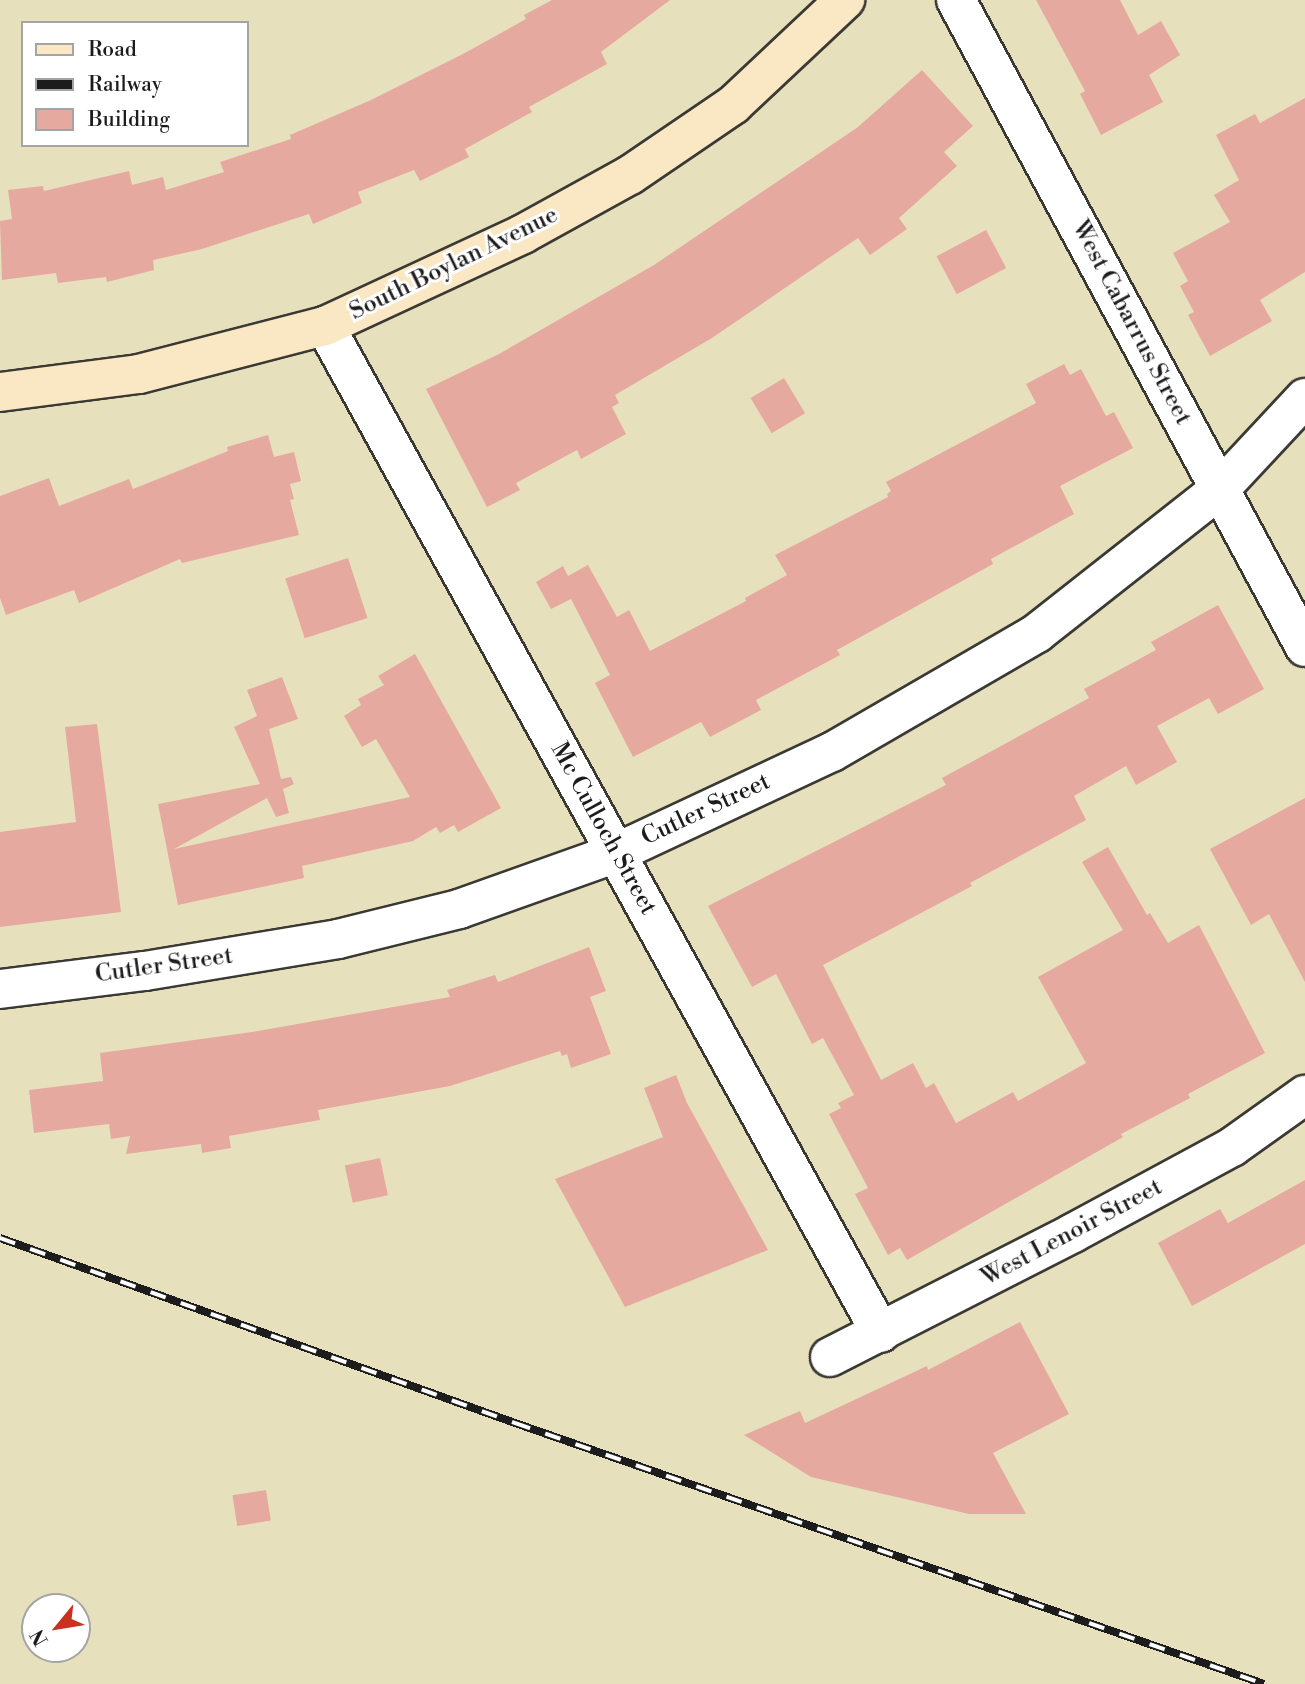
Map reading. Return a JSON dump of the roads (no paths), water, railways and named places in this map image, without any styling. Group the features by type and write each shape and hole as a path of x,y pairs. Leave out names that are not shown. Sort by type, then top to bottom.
{"street":[{"name":"South Boylan Avenue","path":"0,392 139,374 325,326 523,234 630,175 733,105 845,0"},
{"name":"West Cabarrus Street","path":"956,0 1305,647"},
{"name":"Mc Culloch Street","path":"325,326 881,1333"},
{"name":"Cutler Street","path":"0,989 145,971 338,939 459,909 616,853 832,752 1037,633 1221,488 1305,398"},
{"name":"West Lenoir Street","path":"830,1357 881,1333 1232,1147 1305,1095"}],"railway":[{"path":"0,1238 515,1423 1264,1684"}]}
